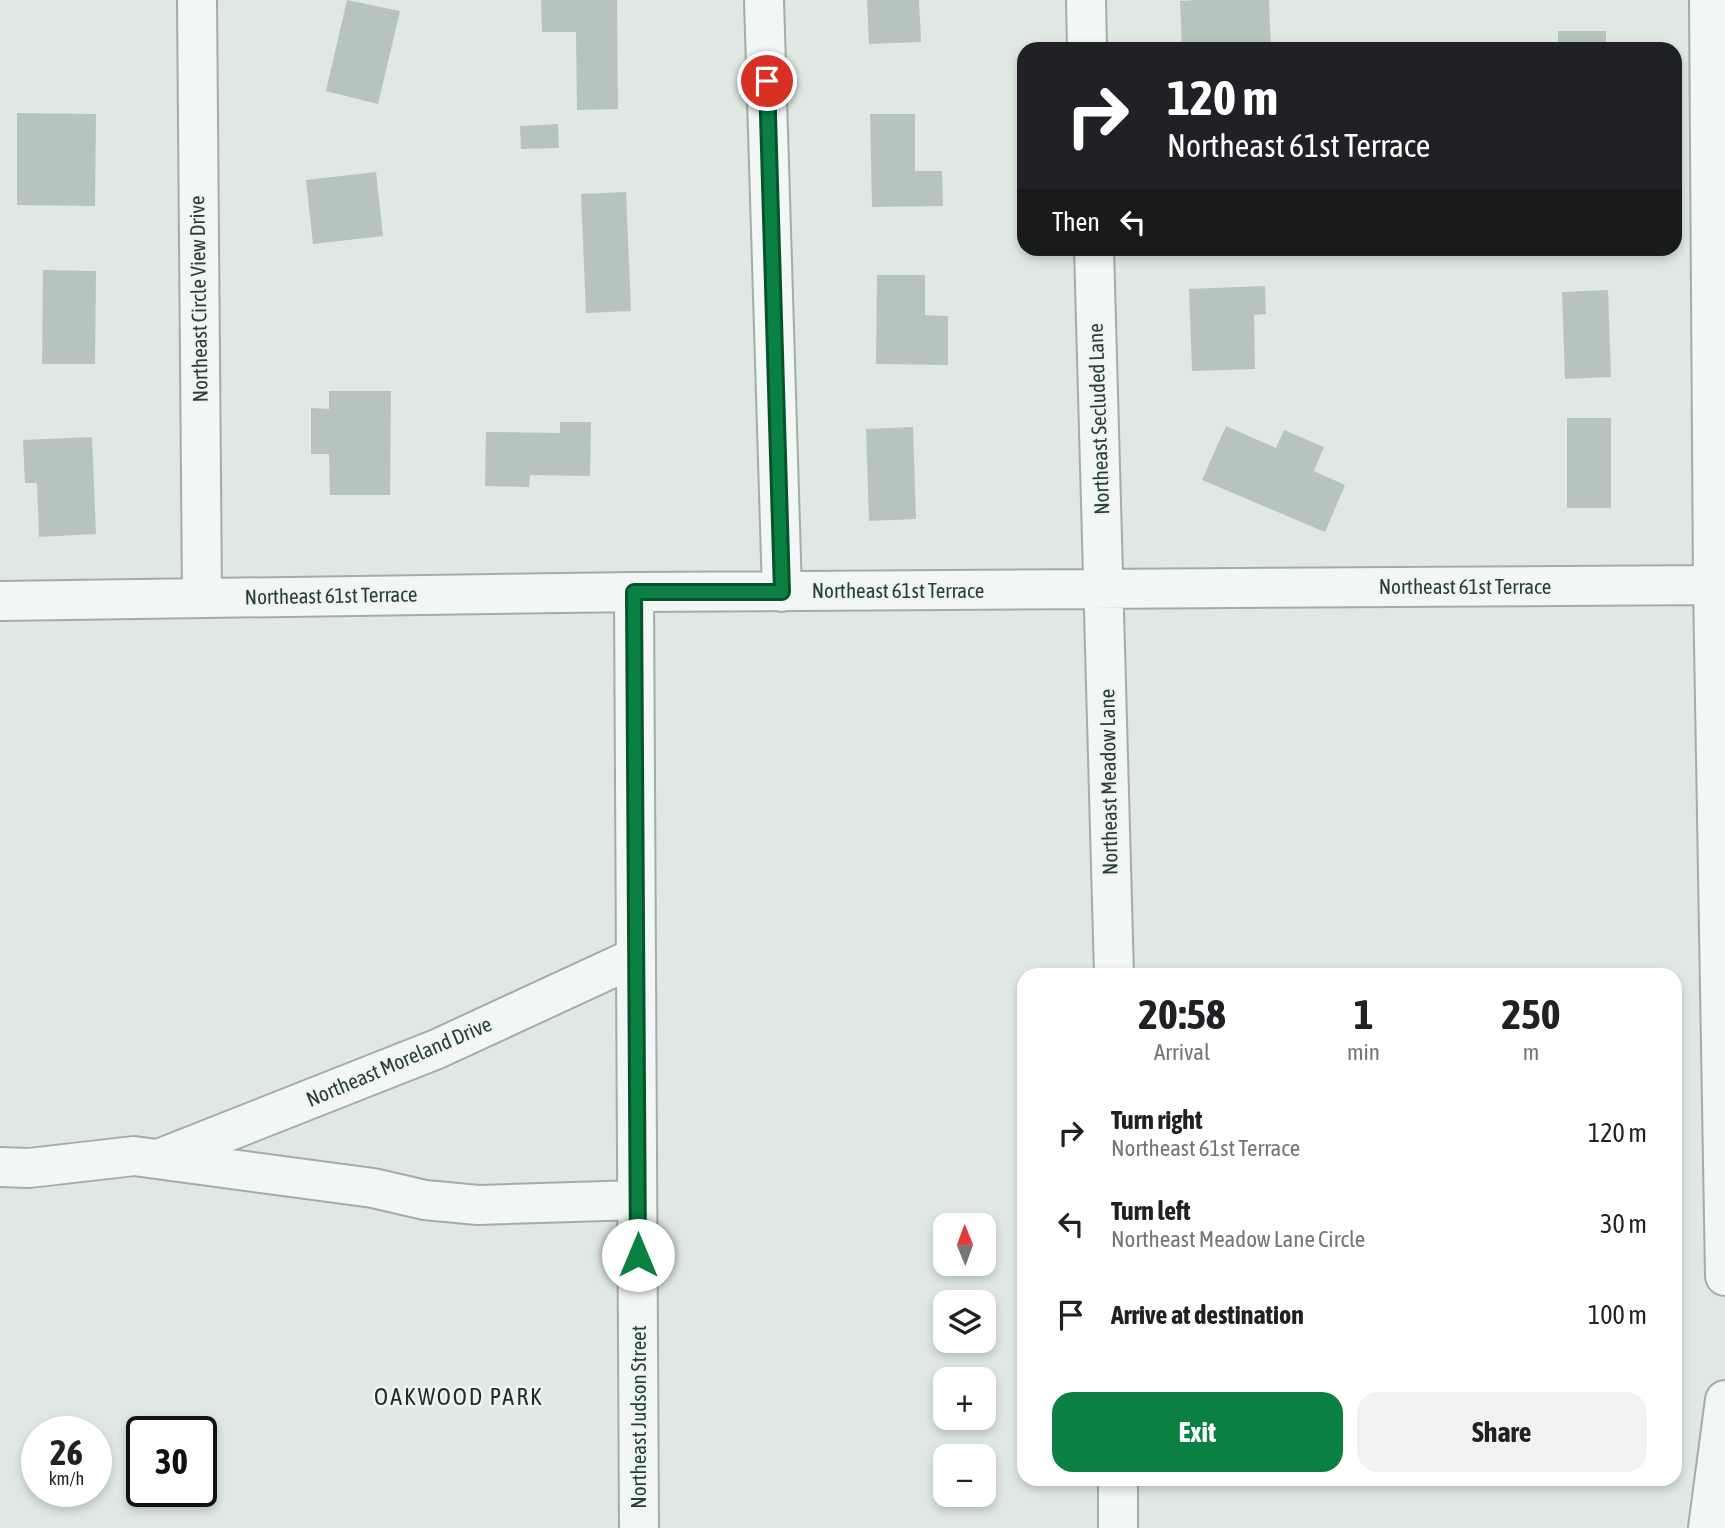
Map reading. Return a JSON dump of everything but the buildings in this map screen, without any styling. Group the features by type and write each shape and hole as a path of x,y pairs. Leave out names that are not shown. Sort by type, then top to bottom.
{"street":[{"name":"Northeast Circle View Drive","path":"197,0 202,598"},
{"path":"764,0 782,592"},
{"path":"1086,0 1087,42"},
{"path":"1709,0 1718,318 1713,585 1721,861 1725,1276"},
{"name":"Northeast Secluded Lane","path":"1094,256 1105,590"},
{"name":"Northeast 61st Terrace","path":"0,601 634,592 1713,585"},
{"name":"Northeast Meadow Lane","path":"1105,590 1114,968"},
{"name":"Northeast Judson Street","path":"634,592 639,1528"},
{"name":"Northeast Moreland Drive","path":"159,1159 437,1049 636,957"},
{"name":"Northeast Moreland Drive","path":"0,1167 29,1168 134,1156 373,1188 425,1200 478,1205 637,1200"},
{"path":"1708,1528 1725,1400"},
{"path":"1118,1486 1118,1528"}],"district":[{"name":"OAKWOOD PARK","path":"459,1397"}],"route":[{"path":"638,1255 634,592 782,592 767,81"}]}
